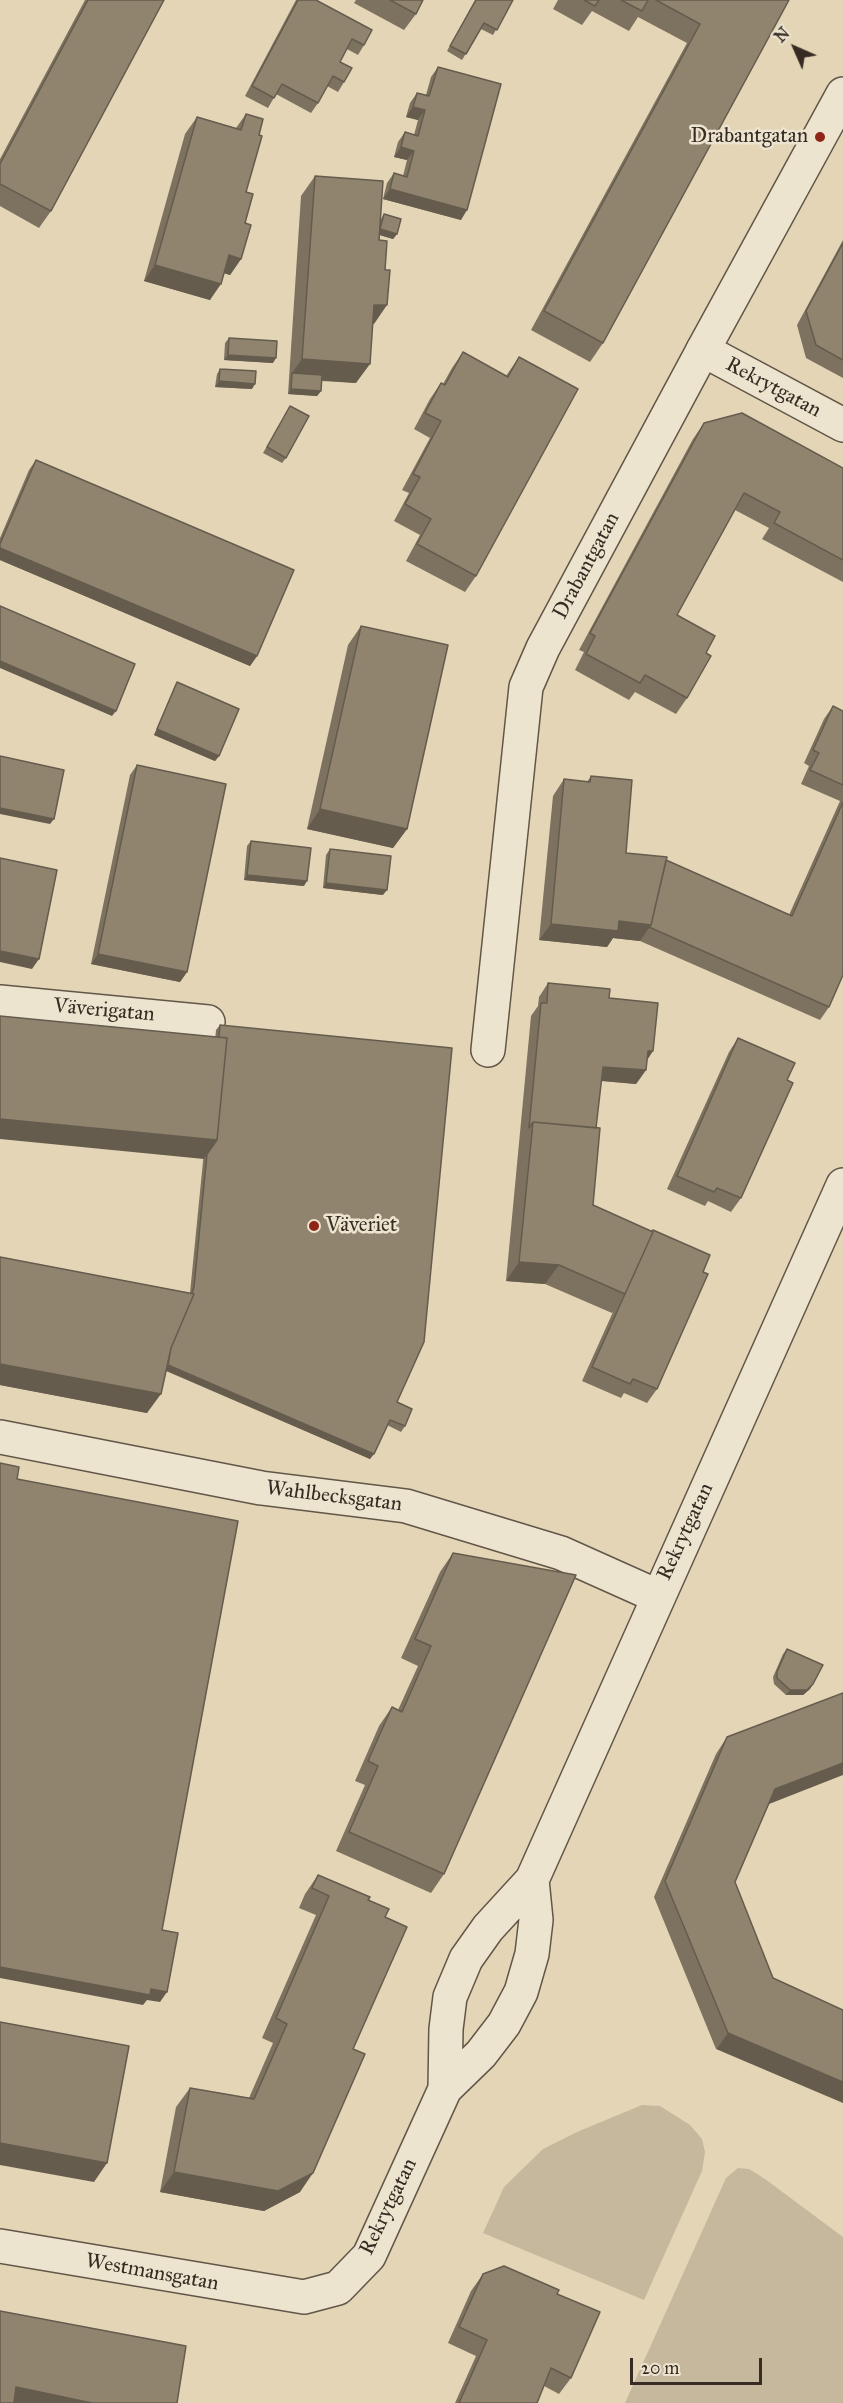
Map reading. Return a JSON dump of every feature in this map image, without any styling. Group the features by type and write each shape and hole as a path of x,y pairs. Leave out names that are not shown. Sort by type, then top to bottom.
{"street":[{"name":"Drabantgatan","path":"488,1050 526,687 543,648 843,94"},
{"name":"Rekrytgatan","path":"703,350 843,425"},
{"name":"Väverigatan","path":"0,1002 208,1022"},
{"name":"Rekrytgatan","path":"445,2089 446,2029 450,1997 466,1959 488,1928 532,1880 657,1596 843,1185"},
{"name":"Wahlbecksgatan","path":"0,1437 261,1488 406,1506 561,1553 657,1596"},
{"name":"Rekrytgatan","path":"304,2297 338,2288 369,2256 445,2089 481,2054 504,2024 521,1992 532,1954 536,1920 532,1880"},
{"name":"Westmansgatan","path":"0,2246 304,2297"}],"shaded area":[{"path":"642,2105 660,2106 690,2125 702,2139 705,2152 702,2171 644,2300 483,2233 504,2187 543,2149"},
{"path":"738,2168 749,2169 765,2179 843,2237 843,2403 625,2403 726,2178"}],"building":[{"path":"88,0 164,0 51,211 0,184 0,164"},
{"path":"298,0 316,0 372,30 364,45 352,39 340,62 352,68 344,82 333,76 318,103 282,84 274,98 252,86"},
{"path":"390,0 423,0 416,14"},
{"path":"476,0 513,0 497,30 484,23 466,54 450,46"},
{"path":"584,0 599,0 595,6"},
{"path":"621,0 648,0 642,11"},
{"path":"656,0 789,0 603,343 544,311 700,24"},
{"path":"438,67 501,84 467,210 390,189 394,173 407,177 414,151 401,147 403,139 405,132 418,136 425,110 413,107 417,93 429,96"},
{"path":"246,114 263,119 259,135 262,136 246,192 253,194 245,223 251,225 241,259 229,255 221,284 155,265 197,117 241,130"},
{"path":"315,176 383,181 379,240 387,241 385,270 390,270 387,305 374,305 370,364 302,359"},
{"path":"384,214 401,219 397,234 380,229"},
{"path":"843,243 843,360 816,345 806,311"},
{"path":"229,338 277,341 276,358 228,355"},
{"path":"463,352 508,377 519,357 578,389 476,576 417,544 431,519 405,504 420,477 413,474 441,421 425,413 441,383 445,385"},
{"path":"220,369 256,371 255,384 219,381"},
{"path":"292,373 322,375 321,391 291,389"},
{"path":"290,406 309,416 286,458 267,447"},
{"path":"742,413 843,468 843,560 774,523 780,512 744,493 677,615 715,636 706,653 711,656 687,698 645,675 640,683 586,654 595,636 590,633 704,423"},
{"path":"36,460 294,570 257,656 0,548"},
{"path":"0,606 135,664 116,711 0,661"},
{"path":"361,626 448,645 407,829 320,809"},
{"path":"177,682 239,709 219,756 157,729"},
{"path":"833,706 843,711 843,785 810,770 819,753 813,750"},
{"path":"0,756 64,770 54,819 0,808"},
{"path":"137,765 226,784 187,972 98,954"},
{"path":"591,776 632,780 626,853 667,857 651,925 619,921 618,931 551,924 564,779 590,782"},
{"path":"843,802 843,975 829,1007 649,927 666,860 792,916"},
{"path":"251,841 311,848 307,881 247,875"},
{"path":"330,849 391,856 387,890 326,883"},
{"path":"0,858 57,870 39,959 0,951"},
{"path":"548,983 610,989 609,998 658,1003 653,1051 648,1051 646,1070 603,1067 596,1128 533,1122 529,1128 541,1003 547,1003"},
{"path":"0,1016 227,1038 217,1140 0,1119"},
{"name":"Väveriet","path":"220,1025 452,1048 424,1342 397,1402 412,1409 405,1426 390,1420 374,1454 168,1365 171,1348 194,1294 192,1293 207,1154 217,1140 227,1038 219,1037"},
{"path":"738,1038 795,1063 787,1080 793,1083 741,1198 717,1188 714,1192 677,1176"},
{"path":"533,1122 600,1128 593,1205 653,1232 625,1294 559,1265 519,1262"},
{"path":"653,1230 710,1255 703,1272 708,1274 657,1389 633,1379 630,1384 592,1367"},
{"path":"0,1257 194,1294 171,1348 161,1394 0,1364"},
{"path":"0,1463 19,1467 17,1479 238,1521 162,1930 178,1933 167,1992 151,1989 150,1995 0,1967"},
{"path":"453,1553 576,1575 444,1874 349,1832 378,1766 368,1761 392,1707 402,1712 431,1646 415,1639"},
{"path":"787,1649 823,1665 813,1684 807,1690 790,1690 777,1678 777,1672"},
{"path":"843,1693 843,1763 775,1789 735,1882 773,1978 843,2010 843,2082 728,2033 665,1881 727,1737"},
{"path":"318,1875 370,1897 368,1900 389,1909 385,1917 407,1927 353,2049 365,2054 313,2173 278,2191 174,2172 190,2088 254,2099 287,2024 276,2018 329,1896 312,1888"},
{"path":"0,2022 129,2046 107,2163 0,2143"},
{"path":"504,2266 559,2290 557,2294 600,2312 571,2378 551,2368 537,2403 459,2403 487,2340 459,2327 483,2274"},
{"path":"0,2311 186,2346 177,2403 92,2403 16,2387 14,2403 0,2403"}],"place":[{"name":"Drabantgatan","path":"820,137"},
{"name":"Väveriet","path":"314,1226"}]}
